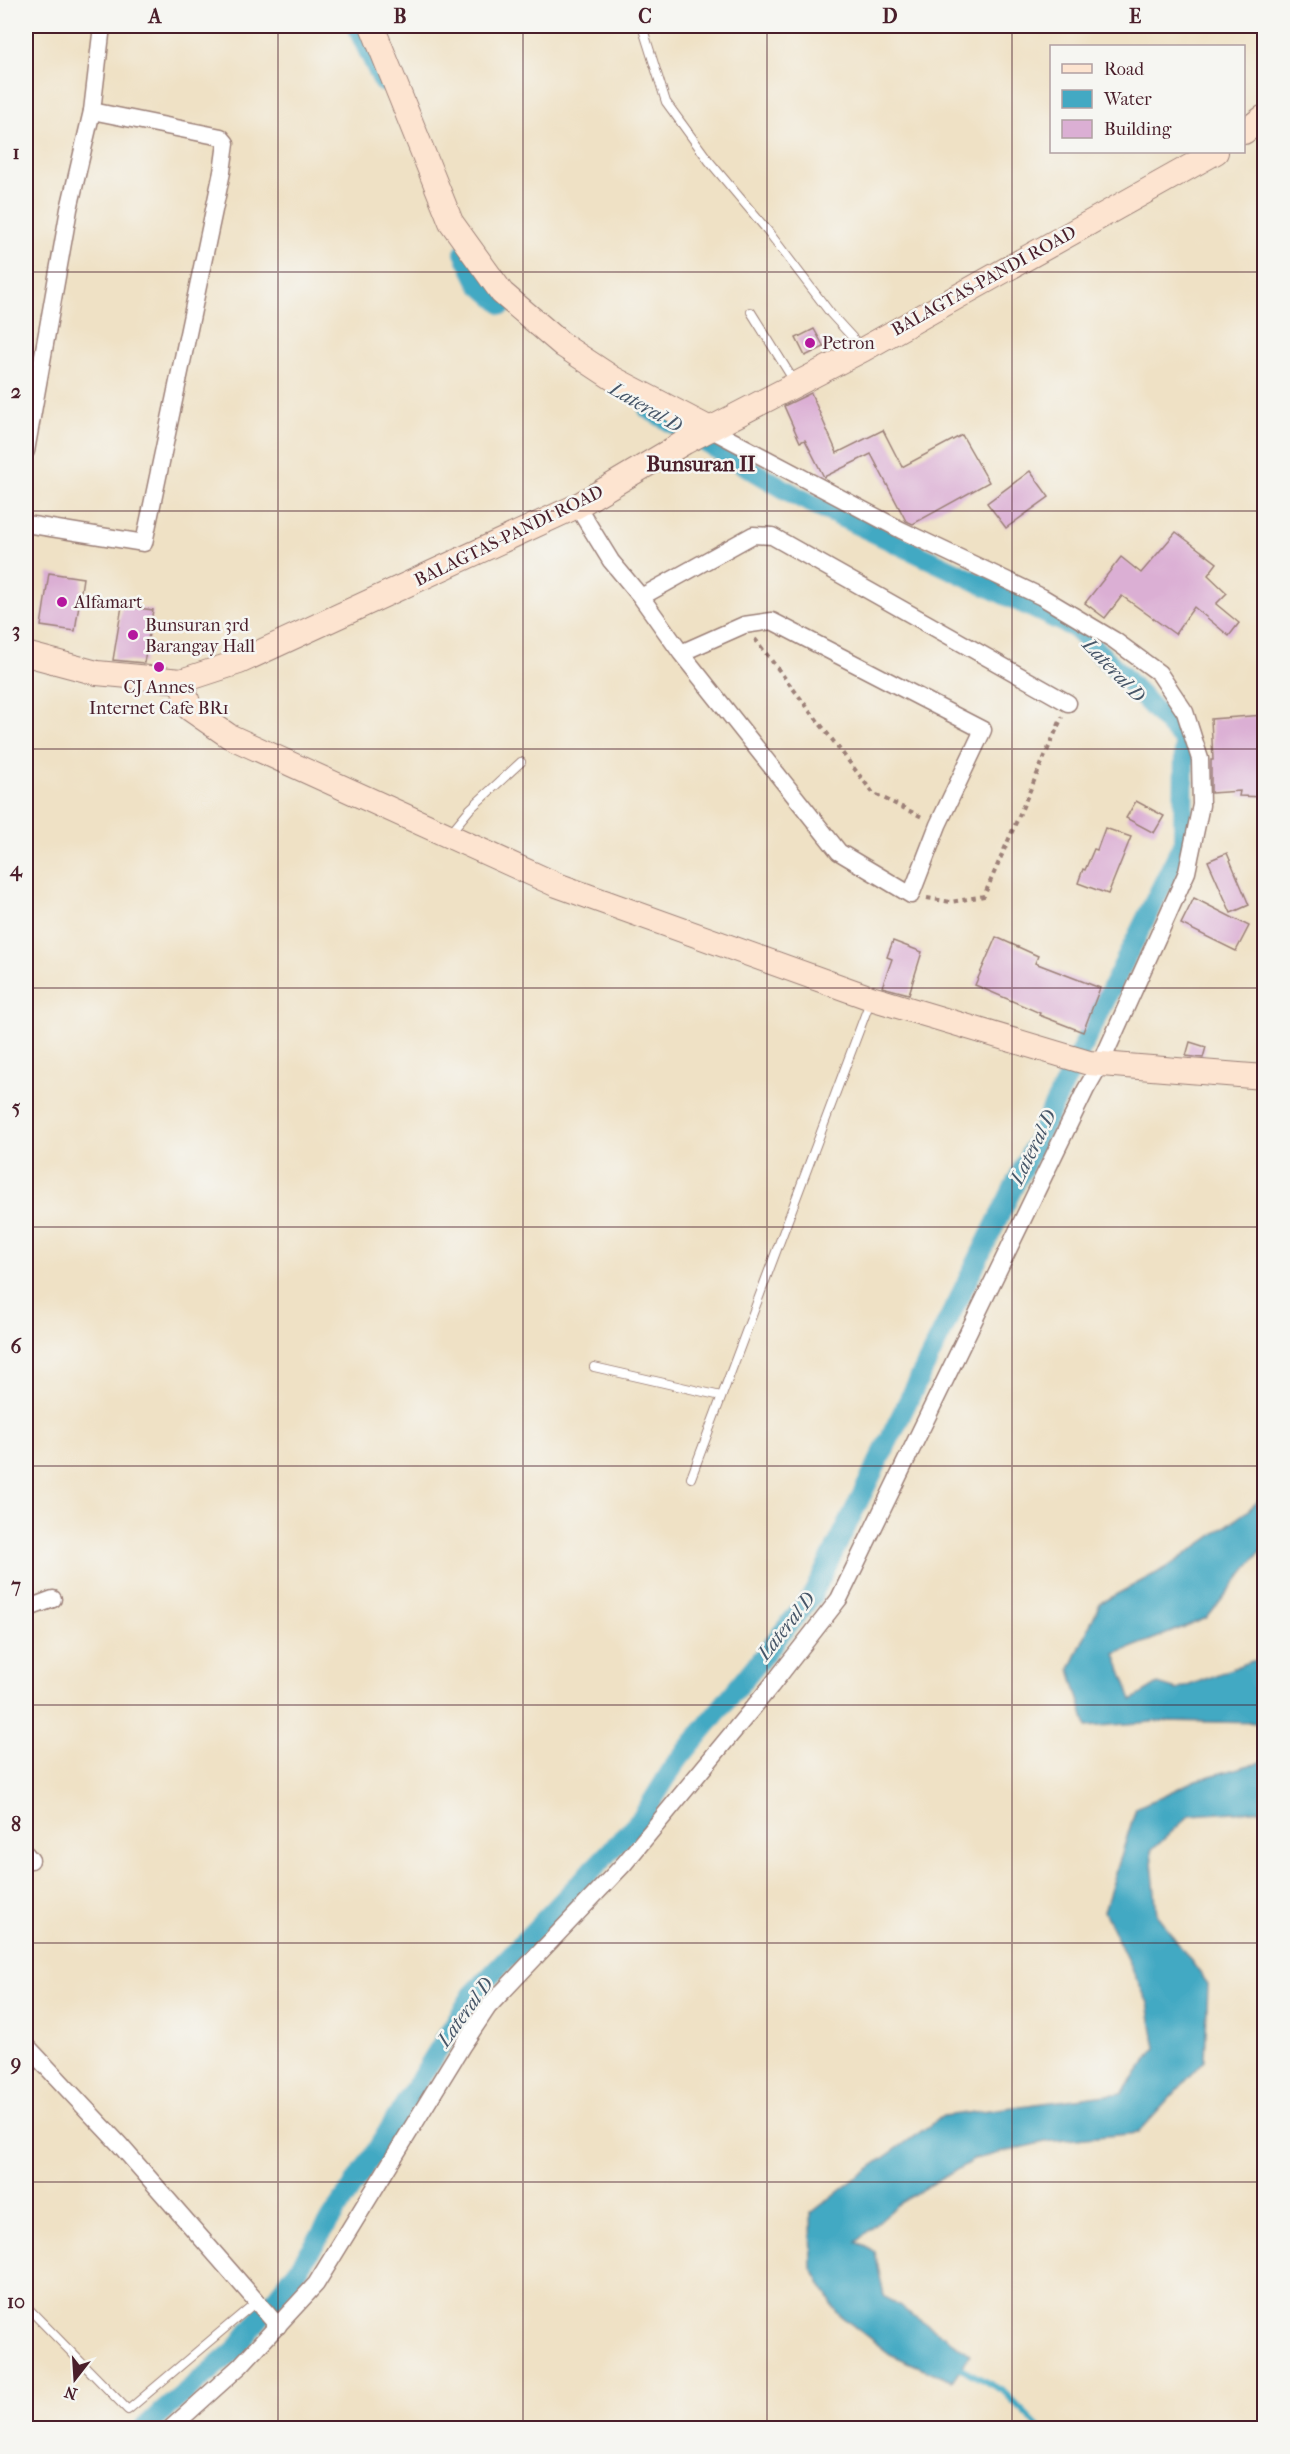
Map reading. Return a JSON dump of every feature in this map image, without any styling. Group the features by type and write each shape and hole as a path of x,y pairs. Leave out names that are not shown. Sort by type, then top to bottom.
{"street":[{"path":"26,451 69,209 92,111 102,26"},
{"path":"171,2428 240,2366 316,2284 488,2007 624,1863 771,1686 839,1599 1086,1089 1086,1061 1187,872 1201,805 1200,759 1185,712 1159,673 1105,635 1042,597 860,508 699,434 564,346 502,293 451,222 372,26"},
{"path":"26,524 144,543 222,172 226,143 221,137 92,111"},
{"path":"1245,131 1264,117"},
{"name":"BALAGTAS-PANDI ROAD","path":"26,654 97,673 181,681 239,662 577,506 699,434 864,349 1214,153"},
{"path":"577,506 611,561 641,597 681,653 839,852 911,895 938,825 982,730 772,621 744,625 681,653"},
{"path":"641,597 753,535 772,536 1068,704"},
{"path":"181,681 190,709 229,736 557,885 871,998 1086,1061 1264,1077"},
{"path":"26,1609 53,1599"},
{"path":"26,2045 120,2145 278,2326"}],"lane":[{"path":"642,26 666,102 709,161 831,314 864,349"},
{"path":"751,312 796,384"},
{"path":"448,836 465,814 521,762"},
{"path":"691,1478 871,998"},
{"path":"594,1367 722,1396"},
{"path":"26,2306 128,2410 256,2302"}],"path":[{"path":"744,625 873,793 938,825"},
{"path":"911,895 951,902 984,896 1068,704"}],"water":[{"path":"1264,1496 1264,1547 1207,1618 1115,1654 1132,1700 1158,1684 1177,1690 1252,1661 1264,1660 1264,1723 1164,1721 1087,1727 1070,1669 1100,1603 1166,1568 1246,1512"},
{"path":"1264,1761 1264,1810 1190,1815 1151,1851 1157,1915 1208,1984 1205,2060 1138,2133 1045,2142 975,2159 898,2204 856,2242 875,2252 884,2296 970,2354 952,2381 890,2354 837,2313 812,2268 811,2213 865,2171 943,2116 1122,2093 1156,2048 1148,2003 1104,1911 1136,1808 1196,1780"}],"building":[{"name":"Petron","path":"814,329 824,347 805,356 796,338"},
{"path":"811,393 837,453 883,430 902,467 962,435 989,482 913,524 906,521 871,454 824,477 805,440 800,442 784,406"},
{"path":"1030,471 1049,497 1006,528 987,503"},
{"path":"1176,532 1217,563 1208,575 1227,593 1216,604 1239,623 1229,636 1194,607 1175,634 1122,596 1105,618 1085,603 1121,557 1141,573"},
{"name":"Alfamart","path":"49,573 83,578 75,631 41,626"},
{"name":"Bunsuran 3rd Barangay Hall","path":"122,606 153,610 144,663 113,660"},
{"path":"1264,715 1264,797 1239,796 1240,791 1211,793 1211,760 1213,760 1211,719"},
{"path":"1136,801 1164,816 1154,833 1126,818"},
{"path":"1105,828 1131,837 1108,894 1078,883 1094,849 1097,850"},
{"path":"1227,853 1249,905 1231,913 1208,861"},
{"path":"1194,898 1249,926 1236,951 1181,924"},
{"path":"996,937 1038,956 1035,963 1100,988 1083,1032 1039,1015 1040,1013 975,985"},
{"path":"893,941 922,952 909,994 882,987 892,959 887,957"},
{"path":"1190,1042 1206,1047 1203,1058 1186,1056"}],"waterway":[{"name":"Lateral D","path":"356,26 383,82"},
{"name":"Lateral D","path":"464,253 479,284 503,305"},
{"name":"Lateral D","path":"143,2428 235,2350 298,2269 370,2160 472,1995 641,1819 675,1764 812,1596 1183,843 1184,741 1074,628 798,497 648,409"},
{"path":"955,2365 1003,2391 1040,2428"}],"place":[{"name":"Petron","path":"810,343"},
{"name":"Alfamart","path":"62,602"},
{"name":"Bunsuran 3rd Barangay Hall","path":"133,635"},
{"name":"CJ Annes Internet Cafe BR1","path":"159,667"}],"district":[{"name":"Bunsuran II","path":"701,464"}]}
